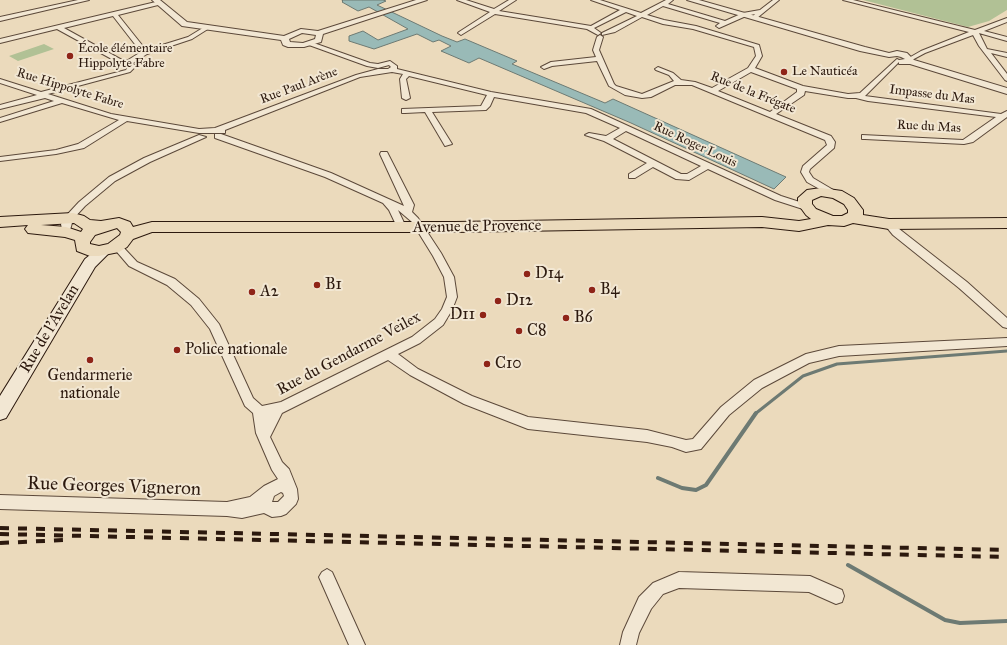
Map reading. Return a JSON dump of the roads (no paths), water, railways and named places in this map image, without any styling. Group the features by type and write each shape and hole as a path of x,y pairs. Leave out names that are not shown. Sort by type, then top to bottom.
{"main road":[{"path":"827,220 809,198 832,193 846,199 853,213 889,224 1007,223"},
{"name":"Avenue de Provence","path":"119,240 142,229 152,227 759,216 795,219 807,216 809,198"},
{"path":"853,213 882,215 1007,217"},
{"name":"Avenue de Provence","path":"408,222 762,222 799,226 827,220 839,222 853,213"},
{"path":"0,228 32,228 70,219"},
{"path":"70,219 85,244 94,252 119,240 114,223 100,226 90,231 85,244"},
{"path":"0,222 70,219 86,225 100,226"},
{"name":"Rue de l'Avelan","path":"0,412 90,263 119,240"},
{"name":"Rue de l'Avelan","path":"0,392 85,244"}],"street":[{"path":"0,19 86,0"},
{"path":"0,41 114,14 158,1 183,23 285,38 301,31 318,33 393,8 423,0"},
{"path":"460,0 494,12 589,27 601,34 613,32 644,16 670,0"},
{"path":"461,33 513,0"},
{"path":"594,0 663,22 711,31 757,46 759,56 751,69 713,91"},
{"path":"692,0 743,15 757,15 889,55 891,59 922,52 1007,20"},
{"path":"757,15 776,0"},
{"path":"846,0 1007,39"},
{"path":"663,4 726,23"},
{"path":"594,26 625,10"},
{"path":"114,14 145,54"},
{"path":"711,31 743,15"},
{"path":"58,28 120,62 129,62 145,54 190,38 208,27"},
{"path":"975,32 985,50 1007,79"},
{"path":"311,44 318,40 320,35 318,33"},
{"path":"601,34 596,45 598,59 611,85 614,87 628,93 642,96 679,82 670,74 658,69"},
{"path":"285,38 286,43 291,45 311,44 378,68"},
{"path":"985,50 1007,55"},
{"path":"910,60 922,52"},
{"path":"898,58 910,60 1007,91"},
{"path":"858,96 866,94 898,58"},
{"path":"544,67 551,64 598,59"},
{"path":"0,107 128,71 132,67 129,62"},
{"name":"Rue Roger Louis","path":"378,68 390,63 394,66 393,70 407,74 491,94 564,106 597,115 781,200 809,198"},
{"name":"Rue Paul Arène","path":"218,132 378,68"},
{"name":"Impasse du Mas","path":"751,69 801,88 858,96 868,99 1005,114"},
{"path":"406,98 403,79 407,74"},
{"name":"Rue Hippolyte Fabre","path":"0,81 97,113 203,134"},
{"name":"Rue de la Frégate","path":"679,82 693,83 825,136 831,142 831,146 805,170 809,198"},
{"path":"772,114 800,93 801,88"},
{"path":"405,111 483,108 486,106 491,94"},
{"path":"0,120 61,101"},
{"path":"427,110 448,144"},
{"name":"Rue du Mas","path":"865,137 964,142 970,140 1005,114"},
{"path":"0,159 74,148 86,144 125,119"},
{"path":"607,139 626,128"},
{"path":"70,219 104,185 125,171 203,134 218,132 328,175 384,199 392,209 408,222"},
{"path":"589,135 607,139 683,178 689,177 708,165"},
{"path":"384,154 409,205 408,222"},
{"path":"632,176 653,163"},
{"name":"Rue du Gendarme Veilex","path":"277,410 416,340 433,328 444,316 452,297 451,284 438,255 408,222"},
{"path":"889,224 896,233 963,285 1007,324"},
{"path":"119,240 120,249 133,264 148,270 183,290 206,314 215,327 249,402 259,412 260,430 277,466 284,474 287,486 292,495 285,506 272,510 268,496 277,466"},
{"path":"389,354 414,372 468,400 528,423 647,436 672,441 686,446 696,445 725,411 758,384 806,359 839,351 1007,342"},
{"path":"259,412 277,410"},
{"path":"264,436 269,423 277,410"},
{"path":"268,496 280,485 287,486"},
{"name":"Rue Georges Vigneron","path":"0,502 227,509 253,503 268,496"},
{"path":"327,577 357,645"},
{"path":"628,645 631,632 645,603 658,588 679,580 810,584 836,596"}],"water":[{"path":"342,0 386,1 377,5 457,42 465,39 517,61 512,64 605,103 613,99 786,177 774,189 631,123 479,58 469,63 441,51 451,46 439,40 433,42 417,34 374,49 349,41 349,36 363,31 378,40 408,29 369,7 358,11 342,2"}],"waterway":[{"path":"756,413 803,376 837,364 1007,351"},
{"path":"658,478 682,488 696,490 706,485 756,413"},
{"path":"848,565 945,620 960,623 1007,621"}],"railway":[{"path":"0,528 1007,550"},
{"path":"0,534 1007,557"},
{"path":"0,543 64,540"}],"place":[{"name":"École élémentaire Hippolyte Fabre","path":"70,56"},
{"name":"Le Nauticéa","path":"784,72"},
{"name":"D14","path":"527,274"},
{"name":"B1","path":"317,285"},
{"name":"B4","path":"592,290"},
{"name":"A2","path":"252,292"},
{"name":"D12","path":"498,301"},
{"name":"D11","path":"483,315"},
{"name":"B6","path":"566,318"},
{"name":"C8","path":"519,331"},
{"name":"Police nationale","path":"177,350"},
{"name":"Gendarmerie nationale","path":"90,360"},
{"name":"C10","path":"487,364"}]}
